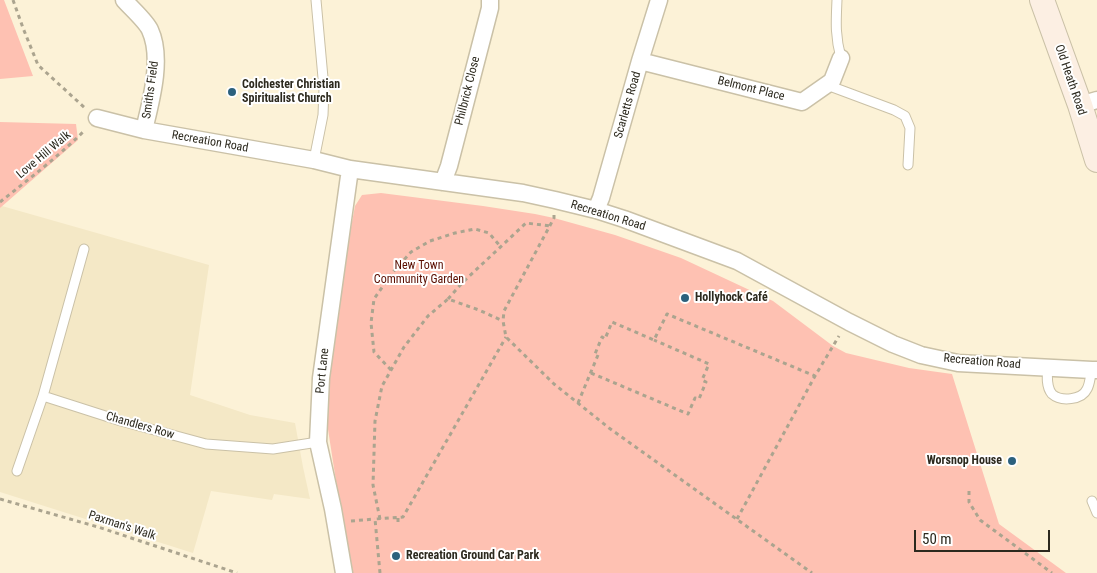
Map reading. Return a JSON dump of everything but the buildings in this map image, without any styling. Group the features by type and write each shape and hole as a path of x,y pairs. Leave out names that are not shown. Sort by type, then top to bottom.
{"street":[{"name":"Smiths Field","path":"124,0 149,28 155,46 155,76 144,130"},
{"name":"Philbrick Close","path":"444,182 490,8 490,0"},
{"name":"Scarletts Road","path":"596,210 659,0"},
{"name":"Old Heath Road","path":"1042,0 1088,102 1097,160"},
{"name":"Belmont Place","path":"640,62 802,102 832,81 841,58"},
{"name":"Recreation Road","path":"97,118 144,130 314,160 350,169 522,193 596,210 737,261 893,344 921,355 958,362 1094,370"},
{"name":"Port Lane","path":"344,573 318,442 321,378 350,169"}],"lane":[{"path":"314,160 323,115 324,89 316,0"},
{"path":"838,0 836,20 837,42 841,58"},
{"path":"827,85 894,110 905,116 910,128 908,165"},
{"path":"17,471 43,396 84,249"},
{"path":"1048,367 1047,381 1052,394 1060,398 1071,399 1080,396 1087,390 1094,370"},
{"name":"Chandlers Row","path":"43,396 121,421 206,444 273,449 318,442"},
{"path":"1092,501 1097,513"}],"path":[{"path":"13,0 38,65 97,118"},
{"name":"Love Hill Walk","path":"0,202 75,140 97,118"},
{"path":"554,200 554,218 504,312 503,321 506,336 554,384 609,428 812,573"},
{"path":"380,519 373,485 375,421 382,386 404,346 428,316 448,299 462,283 526,222 550,226"},
{"path":"391,370 374,352 371,323 374,298 392,273 411,252 430,241 455,233 475,229 489,233 500,246"},
{"path":"448,299 503,321"},
{"path":"654,340 667,314 815,376"},
{"path":"578,403 598,355 595,354 602,337 605,338 612,322 709,364 702,380 706,382 699,399 695,398 688,414 591,373"},
{"path":"335,523 403,517 506,336"},
{"path":"737,518 833,346"},
{"path":"969,491 969,502 980,520 1052,573"},
{"name":"Paxman's Walk","path":"0,499 98,527 237,573"},
{"path":"398,518 398,526"},
{"path":"375,520 380,573"}],"shaded area":[{"path":"2,206 209,265 190,395 250,415 295,423 310,499 274,494 272,500 211,491 193,553 0,492 0,208"}],"green space":[{"path":"0,0 4,0 33,76 0,79"},
{"path":"0,122 76,124 78,140 0,208"},
{"name":"New Town Community Garden","path":"381,193 535,214 615,235 681,258 773,301 833,346 846,353 909,368 952,374 999,524 1066,573 353,573 325,410 329,345 355,206 362,195"}],"place":[{"name":"Colchester Christian Spiritualist Church","path":"232,92"},
{"name":"Hollyhock Café","path":"685,298"},
{"name":"Worsnop House","path":"1012,461"},
{"name":"Recreation Ground Car Park","path":"396,556"}]}
